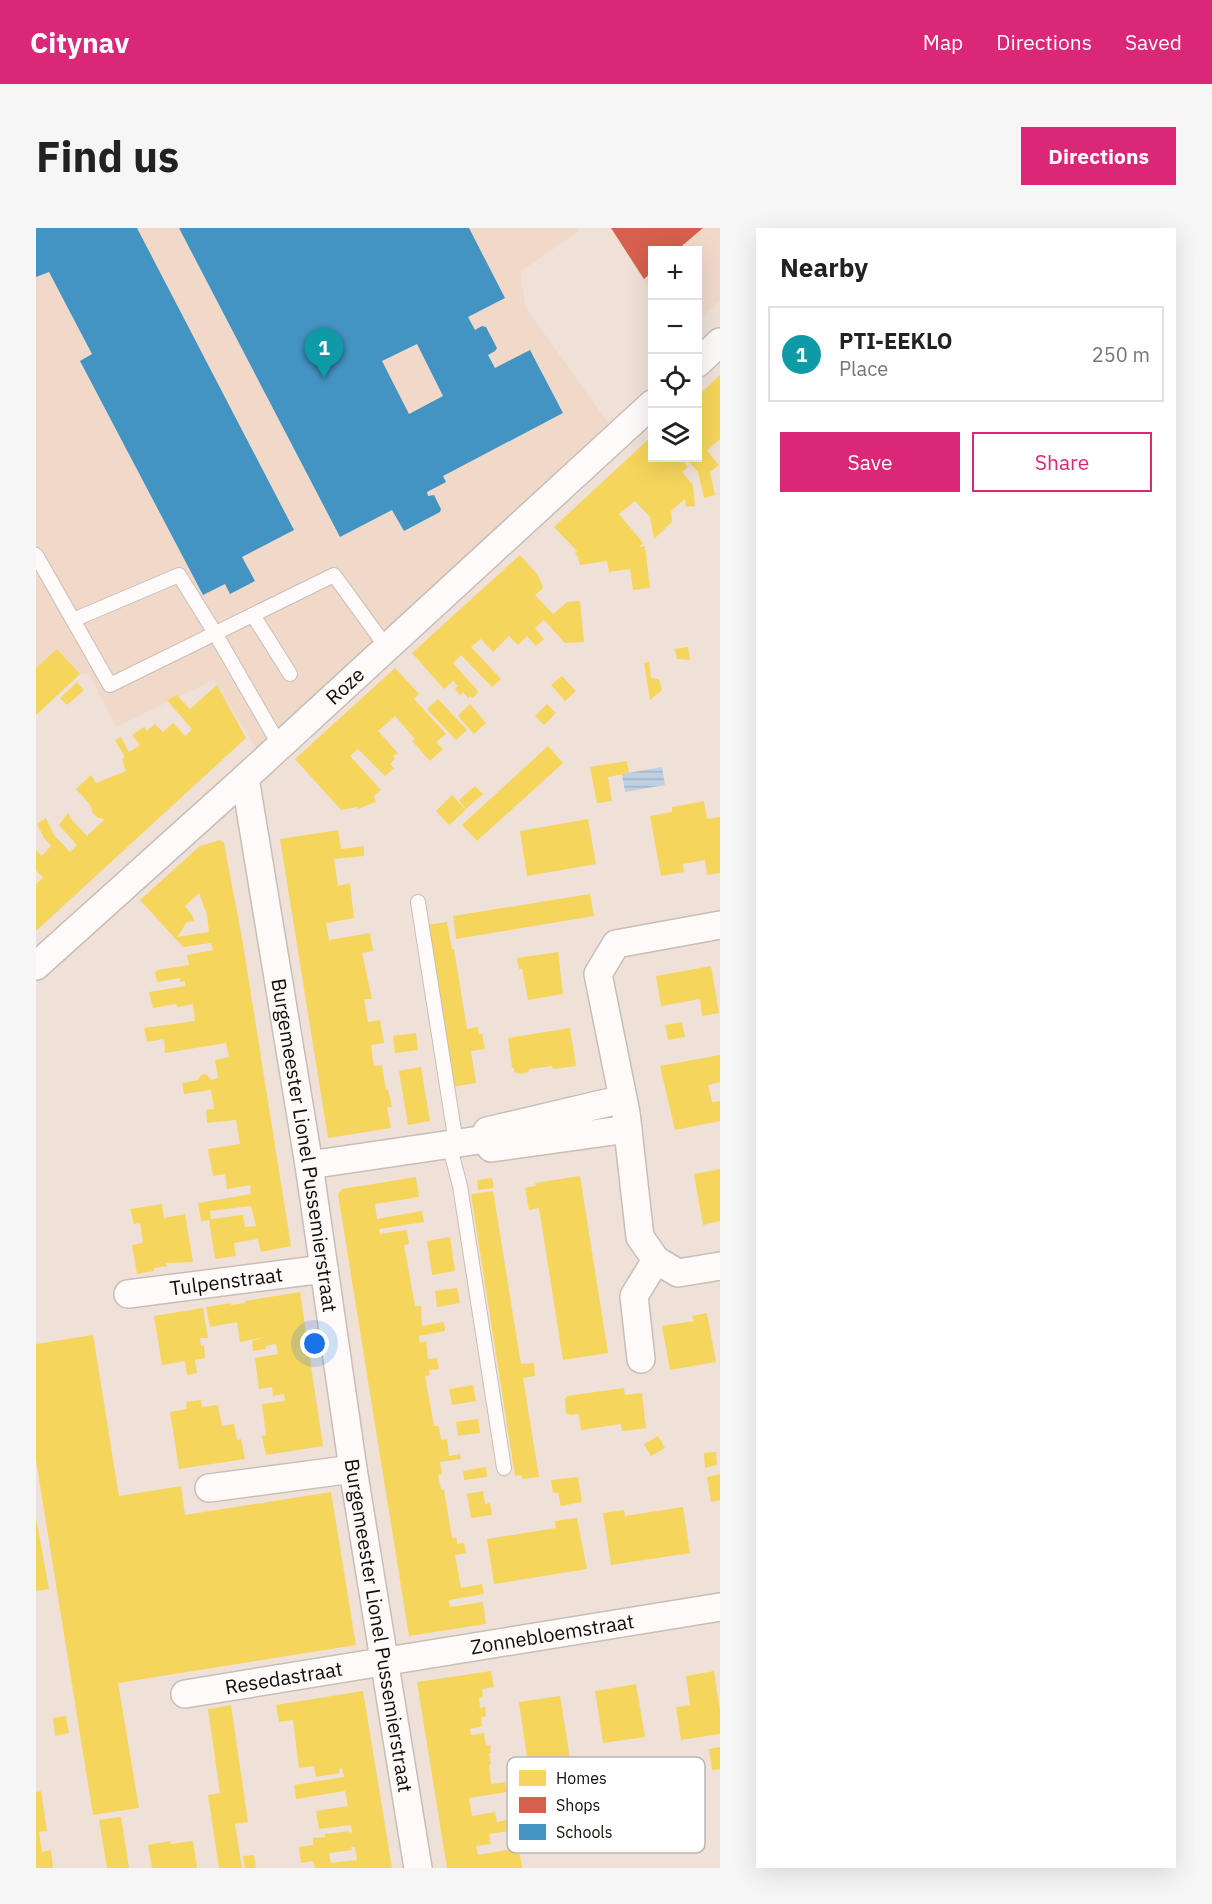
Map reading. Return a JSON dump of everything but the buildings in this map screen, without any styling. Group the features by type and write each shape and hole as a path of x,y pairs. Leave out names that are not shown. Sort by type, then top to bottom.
{"street":[{"path":"702,359 720,342"},
{"name":"Roze","path":"36,966 279,747 648,408"},
{"name":"Burgemeester Lionel Pussemierstraat","path":"245,778 309,1165 353,1469 418,1868"},
{"path":"720,925 616,944 598,974 628,1130 640,1237 656,1260 678,1273 720,1266"},
{"path":"623,1099 487,1131 486,1139 491,1148 628,1130"},
{"path":"309,1165 486,1139"},
{"path":"641,1359 634,1296 656,1260"},
{"name":"Tulpenstraat","path":"128,1294 324,1269"},
{"path":"209,1488 353,1469"},
{"name":"Zonnebloemstraat","path":"384,1661 720,1607"},
{"name":"Resedastraat","path":"185,1694 384,1661"}],"lane":[{"path":"36,555 111,685 333,575 387,648"},
{"path":"73,620 179,575 215,633 279,747"},
{"path":"253,615 290,674"},
{"path":"418,902 504,1468"}],"shaded area":[{"path":"36,228 577,228 579,231 520,272 526,308 617,435 256,748 214,680 116,727 89,674 80,674 36,715"},
{"path":"611,228 720,228 720,300 702,316 702,246 648,246 648,288"}],"water":[{"path":"662,767 665,785 625,792 622,774"}],"place":[{"name":"PTI-EEKLO","path":"324,378"}]}
